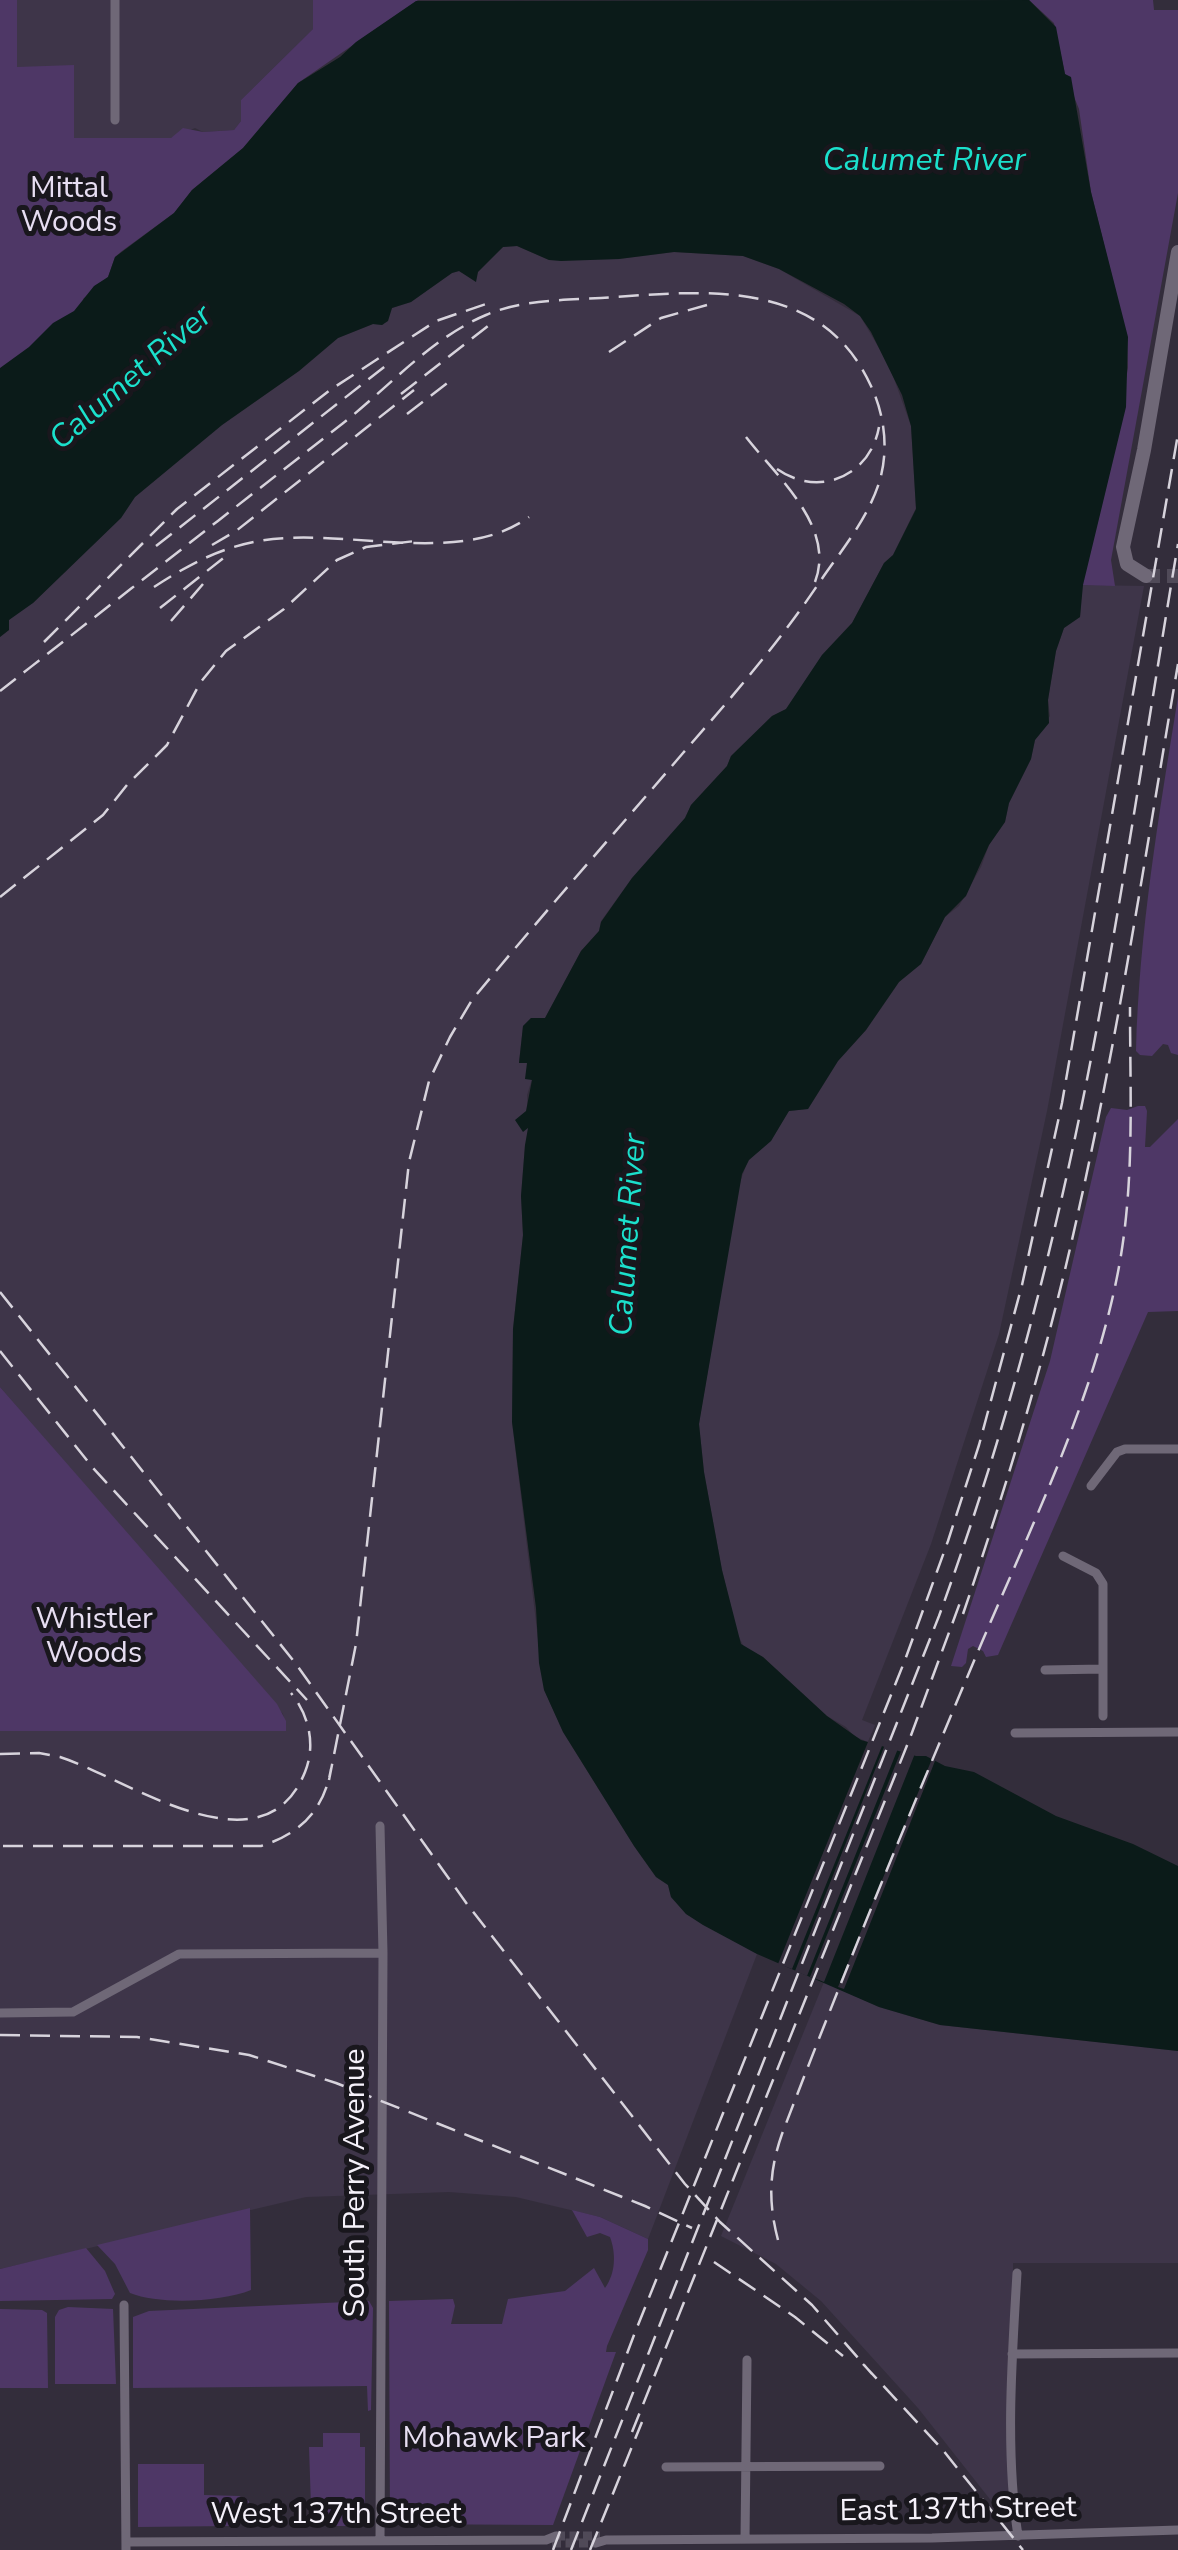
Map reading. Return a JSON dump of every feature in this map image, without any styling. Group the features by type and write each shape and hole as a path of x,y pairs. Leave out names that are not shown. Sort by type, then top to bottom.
{"main road":[{"path":"1147,571 1128,564 1123,547 1178,252"}],"street":[{"path":"114,120 115,0"},
{"path":"1091,1486 1117,1452 1178,1449"},
{"path":"1064,1556 1096,1572 1103,1584 1102,1716"},
{"path":"1045,1670 1103,1670"},
{"path":"1016,1733 1178,1732"},
{"name":"South Perry Avenue","path":"380,1826 380,2541"},
{"path":"0,2013 73,2012 179,1954 383,1953"},
{"path":"1017,2273 1012,2354 1014,2506 1018,2536"},
{"path":"124,2305 126,2546"},
{"path":"1012,2354 1178,2353"},
{"path":"601,2540 649,2545 741,2542 746,2360"},
{"path":"666,2467 880,2466"},
{"name":"East 137th Street","path":"741,2542 932,2544 1018,2536 1178,2530"},
{"name":"West 137th Street","path":"126,2546 551,2540"}],"shaded area":[{"path":"17,0 313,0 313,29 241,100 241,121 234,130 203,132 195,128 171,138 73,138 16,67"},
{"path":"517,246 549,260 619,259 674,252 743,256 779,269 860,316 889,365 911,426 916,508 852,623 822,655 786,709 772,716 731,756 685,818 632,878 601,921 599,931 581,951 545,1018 531,1018 523,1026 519,1062 527,1063 532,1079 527,1095 529,1139 525,1145 523,1235 513,1329 512,1422 544,1689 563,1732 634,1846 656,1877 668,1885 671,1897 686,1914 757,1954 648,2239 600,2217 516,2197 449,2192 306,2197 0,2269 0,1731 286,1730 283,1714 0,1387 0,637 9,630 9,620 33,603 121,518 135,497 222,425 338,338 373,324 383,325 392,308 411,302 452,273 459,271 470,277 503,247"},
{"path":"1082,585 1144,586 1047,1111 999,1334 931,1544 862,1720 875,1725 868,1742 827,1716 763,1657 745,1649 737,1633 722,1570 699,1424 738,1188 748,1160 771,1141 789,1111 808,1109 838,1061 866,1030 899,982 921,964 945,917 959,906 1005,822 1035,740 1050,716 1048,700 1056,651 1064,628 1080,617"},
{"path":"824,1982 879,2007 940,2025 1178,2051 1178,2263 1013,2263 1013,2517 1004,2517 918,2408 821,2301 776,2264 721,2236"}],"green space":[{"name":"Mittal Woods","path":"0,0 17,0 17,67 74,65 74,138 171,138 183,128 203,132 234,130 241,121 241,100 313,29 313,0 418,0 298,83 243,148 192,190 174,213 115,257 108,277 83,299 90,308 0,398"},
{"path":"1029,0 1153,0 1154,10 1178,10 1178,193 1111,560 1115,586 1082,585 1108,479 1128,368 1127,337 1091,192 1079,109 1065,74 1054,23"},
{"path":"1178,697 1178,1055 1163,1044 1152,1056 1140,1055 1136,1051 1146,918"},
{"path":"1145,1106 1147,1111 1145,1147 1150,1147 1178,1119 1178,1311 1148,1312 998,1655 986,1657 973,1646 968,1649 962,1667 951,1666 1050,1361 1106,1117 1111,1108 1127,1110"},
{"name":"Whistler Woods","path":"0,1387 277,1704 286,1721 286,1731 0,1731"},
{"path":"250,2208 251,2290 238,2294 174,2300 130,2293 115,2264 97,2245"},
{"name":"Mohawk Park","path":"572,2210 600,2217 648,2239 648,2250 607,2346 606,2352 616,2352 553,2525 390,2524 389,2301 453,2299 451,2324 502,2324 508,2299 565,2291 594,2268 605,2288 614,2263 610,2237 600,2233 587,2237"},
{"path":"86,2248 105,2271 115,2294 112,2299 0,2301 0,2269"},
{"path":"369,2301 373,2308 371,2410 368,2411 367,2386 133,2388 133,2317 149,2311"},
{"path":"0,2309 47,2313 48,2388 0,2388"},
{"path":"113,2309 116,2384 55,2384 55,2317 59,2310"},
{"path":"323,2433 360,2433 360,2447 365,2447 365,2526 332,2526 332,2518 320,2506 311,2506 309,2447 323,2447"},
{"path":"138,2464 204,2464 204,2495 239,2496 249,2501 248,2505 232,2516 230,2526 138,2527"}],"water":[{"name":"Calumet River","path":"1029,0 1056,27 1065,74 1071,77 1091,192 1128,337 1126,407 1083,585 1080,617 1064,628 1056,651 1048,700 1049,723 1035,740 1005,822 989,845 966,896 945,917 921,964 899,982 866,1030 838,1061 808,1109 789,1111 771,1141 749,1160 742,1174 699,1424 722,1570 741,1644 763,1657 827,1716 861,1740 974,1772 1056,1816 1133,1844 1178,1866 1178,2051 940,2025 879,2007 757,1954 703,1925 671,1897 668,1885 656,1877 634,1846 563,1732 544,1690 539,1663 536,1608 512,1422 513,1329 528,1128 523,1132 515,1120 526,1111 532,1080 525,1079 527,1063 519,1063 523,1026 531,1018 545,1018 581,951 599,931 601,922 632,878 685,818 731,756 772,716 786,709 822,655 852,623 916,509 911,426 902,395 860,316 779,269 743,256 674,252 561,261 517,246 503,247 478,272 476,282 459,271 452,273 411,302 392,308 388,321 382,325 373,324 338,338 222,425 135,497 121,518 33,603 9,620 9,630 0,637 0,368 53,323 74,311 94,286 108,277 115,257 174,213 192,190 243,148 298,83 416,1"}],"pier":[{"path":"870,1737 884,1741 792,1969 778,1964"},
{"path":"886,1742 899,1746 807,1976 795,1971"},
{"path":"903,1746 916,1751 824,1982 810,1977"},
{"path":"934,1754 937,1756 844,1989 838,1987"}],"tunnel":[{"path":"1146,576 1178,576"},
{"path":"556,2536 600,2536"},
{"path":"552,2543 596,2543"}],"railway":[{"path":"0,691 342,424 428,350 466,325 499,310 542,302 679,293 755,298 790,308 822,325 849,350 876,397 884,434 882,471 868,510 852,535 754,670 472,1000 429,1081 409,1162 356,1644 329,1780"},
{"path":"44,642 177,509 330,390 436,321 489,303"},
{"path":"609,352 661,318 707,305"},
{"path":"401,394 488,326"},
{"path":"156,546 388,364"},
{"path":"407,414 454,378"},
{"path":"212,545 236,531 414,390"},
{"path":"777,469 809,482 840,478 865,459 879,427"},
{"path":"553,2550 634,2335 905,1660 979,1445 1022,1285 1062,1103 1178,434"},
{"path":"746,437 811,522 819,562 815,582"},
{"path":"154,587 204,558 259,541 469,540 501,532 529,517"},
{"path":"0,897 103,815 167,745 200,683 226,651 284,609 337,560 366,547 415,541"},
{"path":"571,2550 939,1616 1002,1425 1054,1231 1091,1061 1178,544"},
{"path":"160,608 226,556"},
{"path":"171,621 203,584"},
{"path":"963,1614 1028,1410 1068,1256 1120,1002 1178,664"},
{"path":"778,2240 771,2187 782,2134 905,1826 1060,1460 1107,1320 1127,1206 1130,1007"},
{"path":"0,1292 296,1664 467,1904 685,2184 720,2222 812,2305 872,2374"},
{"path":"0,1351 93,1468 307,1700"},
{"path":"632,2432 910,1738 961,1600"},
{"path":"0,1754 60,1757 192,1812 227,1819 259,1817 285,1802 308,1762 309,1731 291,1693"},
{"path":"3,1846 261,1846 287,1835 308,1818 323,1797 331,1769"},
{"path":"0,2035 137,2037 249,2055 336,2083 692,2228"},
{"path":"714,2262 795,2317 843,2356"},
{"path":"863,2364 942,2449 1023,2550"},
{"path":"590,2550 642,2422"}]}
